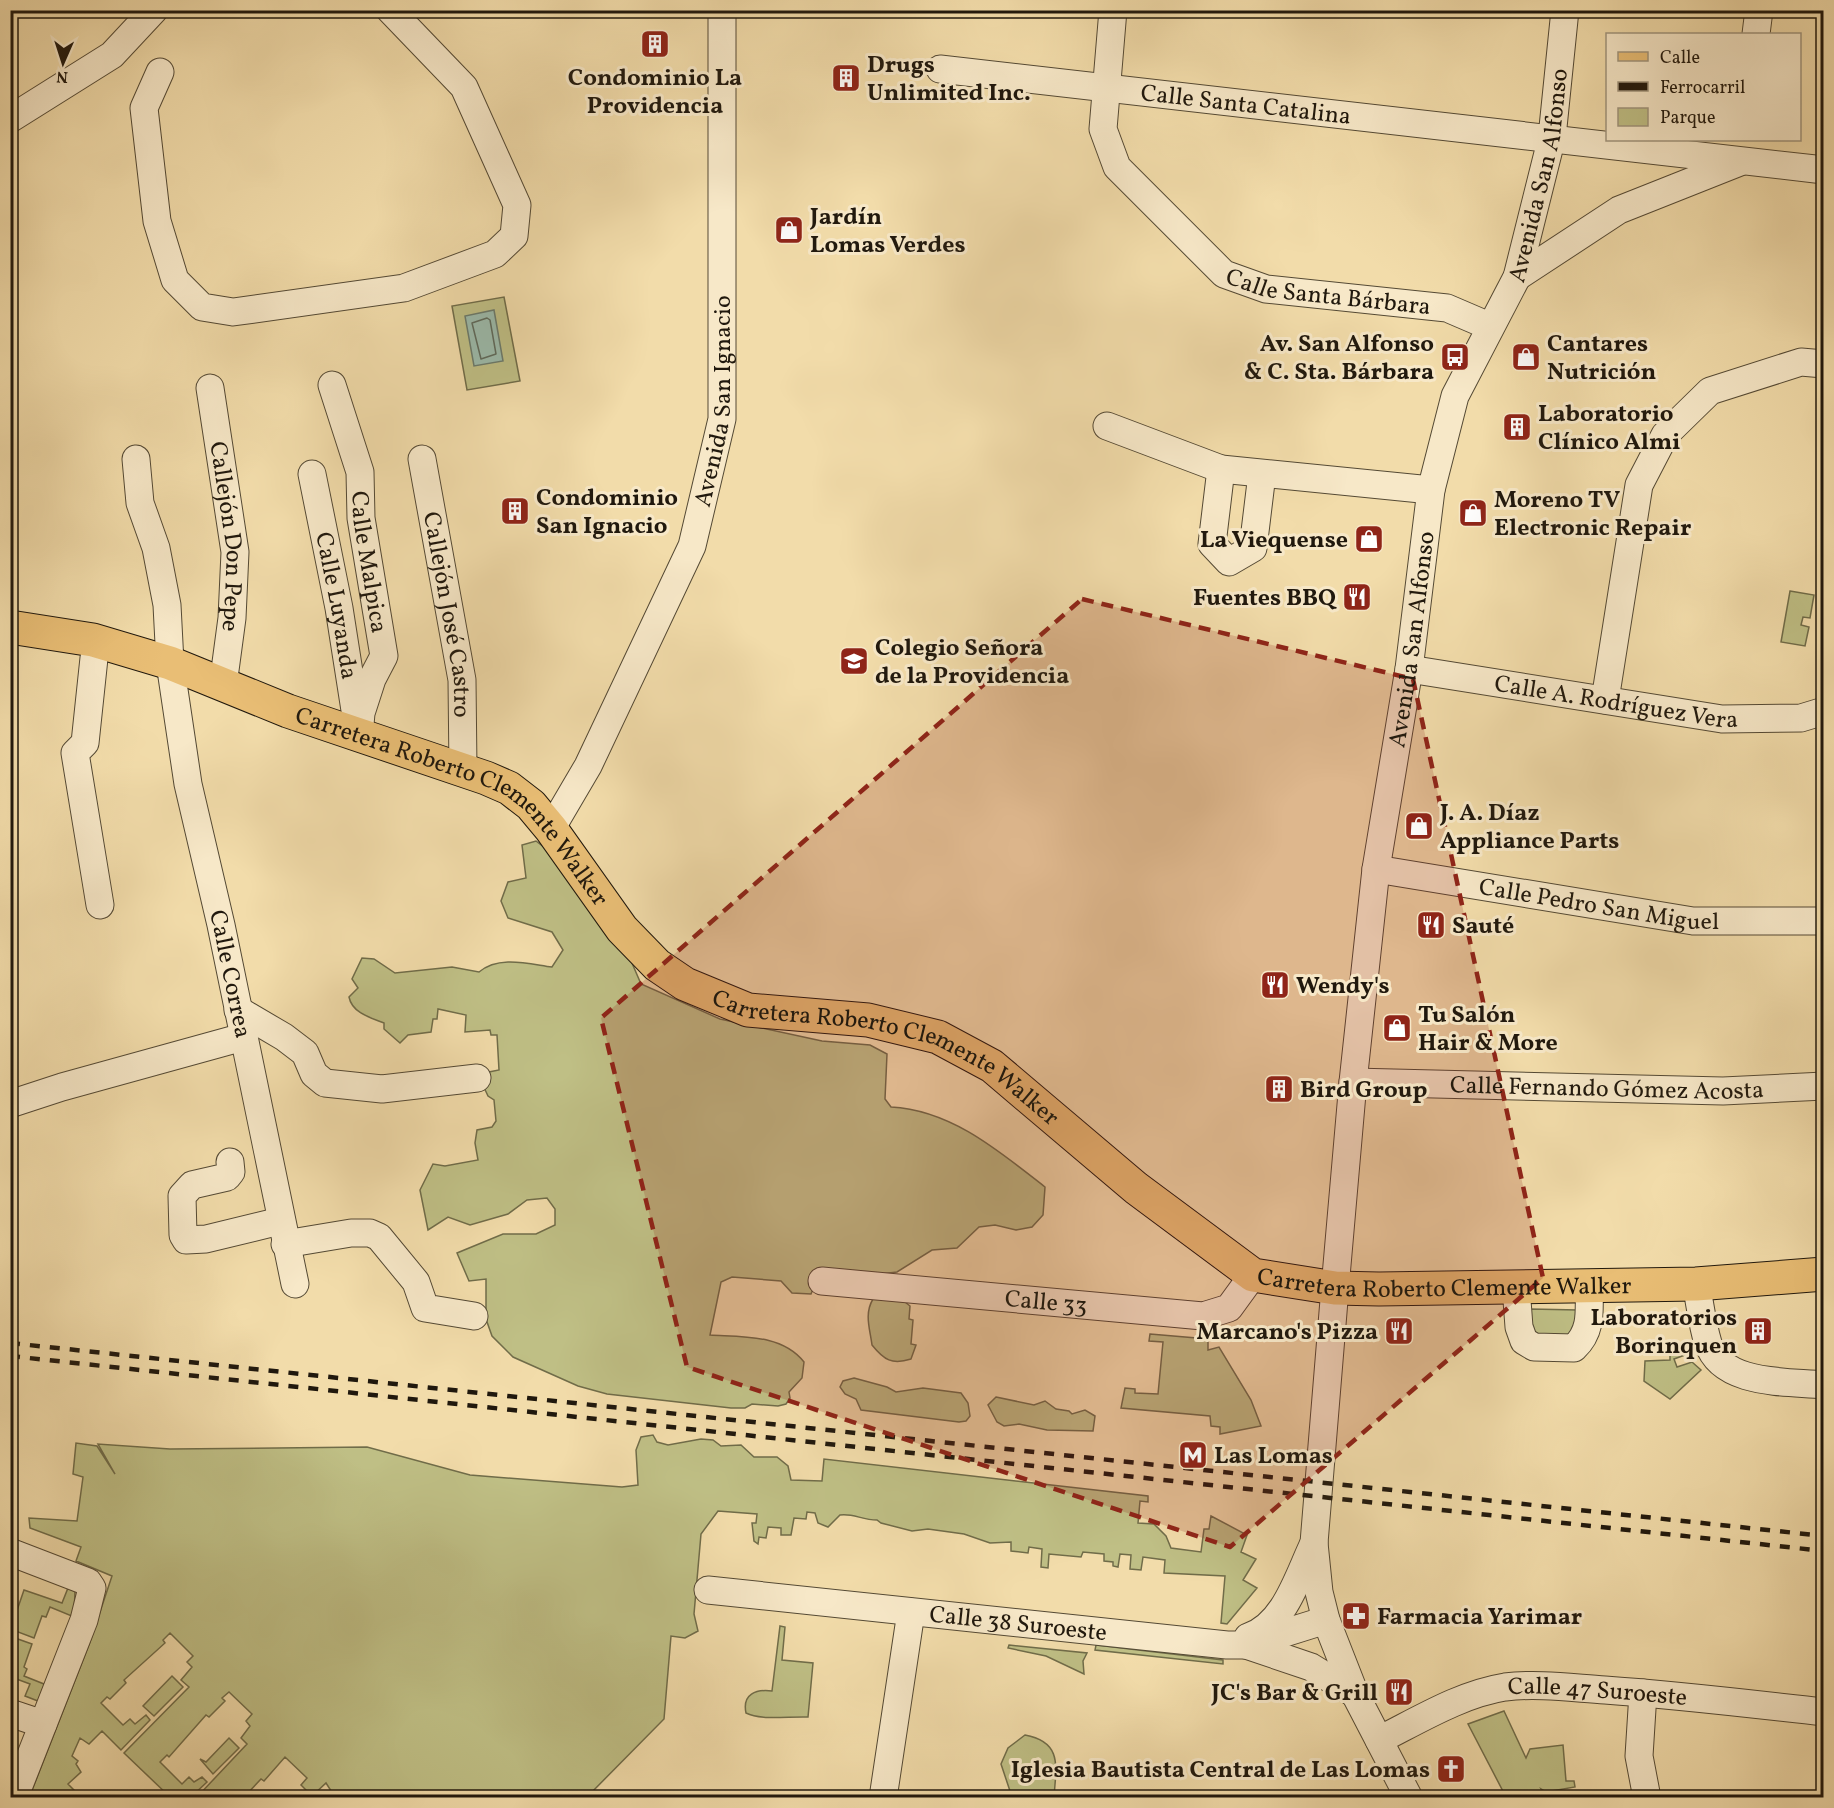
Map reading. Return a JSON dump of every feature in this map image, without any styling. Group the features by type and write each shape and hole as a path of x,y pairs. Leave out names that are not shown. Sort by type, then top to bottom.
{"main road":[{"name":"Carretera Roberto Clemente Walker","path":"10,627 58,632 100,641 170,663 359,736 463,770 509,789 531,805 551,829 622,929 657,965 685,984 748,1010 868,1020 938,1037 964,1049 992,1066 1136,1188 1253,1275 1335,1288 1696,1284 1824,1274"}],"street":[{"path":"10,119 112,55 154,10"},
{"path":"159,72 144,108 157,220 175,280 202,307 233,312 404,288 495,254 514,236 517,205 464,87 390,10"},
{"name":"Avenida San Ignacio","path":"551,829 588,766 692,546 722,418 722,10"},
{"name":"Calle Santa Bárbara","path":"1113,10 1103,129 1117,167 1224,274 1266,289 1447,308 1489,326"},
{"name":"Avenida San Alfonso","path":"1314,1543 1353,1082 1376,870 1409,669 1431,490 1455,396 1489,326 1517,277 1552,137 1565,10"},
{"path":"1756,33 1759,10"},
{"name":"Calle Santa Catalina","path":"940,69 1552,137 1606,141"},
{"name":"Calle Santa Catalina","path":"1611,141 1743,150 1824,170"},
{"path":"1517,277 1619,210 1743,150"},
{"path":"1605,700 1640,485 1665,435 1710,391 1801,362 1824,364"},
{"name":"Calle Malpica","path":"332,385 360,472 361,518 384,656 372,679 361,713 359,736"},
{"name":"Callejón Don Pepe","path":"210,388 235,552 232,618 224,685"},
{"path":"1107,426 1221,469 1431,490"},
{"name":"Calle Correa","path":"136,459 140,503 156,548 167,604 170,663 188,784 295,1284"},
{"name":"Callejón José Castro","path":"422,459 462,680 463,770"},
{"path":"1221,469 1212,544 1229,562 1252,548 1262,474"},
{"name":"Calle Luyanda","path":"312,474 339,608 359,736"},
{"path":"100,641 94,658 85,743 75,753 100,904"},
{"name":"Calle A. Rodríguez Vera","path":"1409,669 1722,719 1801,718 1824,711"},
{"name":"Calle Pedro San Miguel","path":"1376,870 1693,921 1824,921"},
{"path":"238,1010 284,1037 305,1053 314,1074 325,1083 382,1089 477,1078"},
{"path":"10,1104 62,1087 243,1037"},
{"name":"Calle Fernando Gómez Acosta","path":"1353,1082 1723,1091 1824,1086"},
{"path":"230,1162 231,1172 227,1177 192,1185 182,1196 183,1235 186,1240 283,1232 370,1233 379,1236 416,1282 425,1308 474,1316"},
{"name":"Calle 33","path":"822,1281 1203,1316 1229,1308 1253,1275"},
{"path":"1696,1284 1708,1344 1718,1361 1734,1373 1757,1378 1824,1385"},
{"path":"1516,1287 1520,1328 1524,1341 1534,1347 1574,1348 1584,1339 1588,1323 1589,1286"},
{"path":"1314,1543 1319,1592 1326,1620 1355,1694 1409,1797"},
{"path":"1237,1645 1260,1633 1272,1622 1287,1600 1314,1543"},
{"path":"10,1552 88,1581 92,1588 84,1620 14,1797"},
{"name":"Calle 38 Suroeste","path":"708,1590 1237,1645 1326,1620"},
{"path":"883,1797 911,1612"},
{"path":"1237,1645 1311,1667 1355,1694"},
{"name":"Calle 47 Suroeste","path":"1379,1740 1443,1708 1477,1694 1506,1687 1560,1687 1643,1693 1824,1712"},
{"path":"1643,1693 1639,1756 1647,1797"},
{"path":"10,1713 43,1724"}],"highlighted area":[{"path":"1082,599 1413,679 1543,1278 1230,1547 687,1367 601,1018"}],"green space":[{"path":"504,297 520,381 467,390 452,306"},
{"path":"1790,591 1814,595 1810,618 1803,617 1801,625 1809,627 1805,646 1781,642"},
{"path":"536,841 563,862 633,941 632,963 641,984 720,1019 822,1041 870,1045 887,1054 885,1099 891,1107 934,1116 954,1124 992,1147 1045,1187 1043,1215 1032,1227 1016,1230 995,1225 979,1227 957,1248 932,1250 897,1272 816,1282 811,1294 792,1293 781,1281 732,1277 721,1282 710,1335 748,1337 773,1342 785,1346 804,1362 802,1378 789,1392 790,1398 786,1404 778,1406 752,1404 745,1408 731,1408 607,1394 578,1386 513,1357 492,1336 486,1319 486,1279 469,1281 457,1253 503,1234 536,1234 555,1225 555,1209 547,1198 527,1200 508,1214 470,1225 448,1217 428,1230 420,1190 433,1164 445,1166 478,1160 475,1143 477,1130 492,1127 496,1121 494,1100 488,1096 481,1081 489,1072 499,1070 497,1035 491,1035 490,1030 465,1032 466,1015 438,1009 437,1019 433,1019 431,1032 408,1035 400,1043 384,1029 384,1023 358,1011 349,997 358,988 352,979 362,958 374,959 395,973 452,967 479,972 505,962 552,967 563,950 552,932 508,918 501,901 508,882 526,878 522,845"},
{"path":"900,1298 910,1306 909,1319 913,1320 911,1344 916,1345 911,1359 893,1361 885,1358 872,1345 868,1322 869,1310 873,1299"},
{"path":"1530,1309 1578,1310 1577,1336 1534,1340"},
{"path":"1150,1334 1208,1339 1208,1350 1219,1347 1251,1400 1261,1426 1220,1434 1220,1427 1211,1426 1210,1416 1121,1408 1125,1388 1135,1389 1135,1393 1158,1394 1163,1342 1149,1341"},
{"path":"1670,1355 1685,1355 1674,1359 1677,1367 1692,1362 1701,1370 1670,1399 1644,1381 1645,1361 1670,1360"},
{"path":"854,1378 887,1387 896,1392 923,1388 961,1393 968,1403 970,1416 966,1421 959,1422 861,1410 856,1399 845,1394 840,1387 843,1381"},
{"path":"996,1397 1034,1405 1045,1401 1056,1409 1069,1411 1072,1414 1085,1410 1095,1416 1093,1431 1047,1430 1019,1424 1004,1426 997,1422 988,1405"},
{"path":"653,1435 657,1442 668,1445 701,1439 713,1440 721,1446 741,1445 754,1457 777,1457 788,1466 791,1480 822,1481 824,1459 1148,1496 1148,1502 1140,1501 1138,1523 1154,1524 1166,1536 1171,1548 1201,1552 1204,1529 1209,1529 1211,1516 1247,1535 1241,1552 1256,1559 1243,1580 1257,1588 1227,1624 1221,1623 1225,1576 1164,1573 1165,1560 1143,1557 1141,1570 1130,1569 1131,1555 1120,1554 1118,1567 1113,1566 1113,1562 1104,1561 1104,1554 1083,1552 1081,1557 1049,1554 1048,1568 1041,1567 1042,1549 1029,1547 1028,1553 1011,1551 1011,1542 990,1543 964,1534 928,1529 912,1531 877,1520 849,1515 840,1515 828,1527 818,1523 815,1513 807,1512 806,1519 794,1518 791,1535 781,1535 781,1528 768,1527 766,1538 759,1537 758,1544 754,1541 752,1523 756,1523 757,1514 718,1511 701,1534 694,1614 698,1631 685,1638 671,1636 664,1719 587,1797 335,1797 326,1783 311,1797 300,1797 306,1790 301,1785 307,1778 285,1757 264,1781 261,1779 244,1797 197,1797 247,1744 241,1738 250,1726 246,1721 252,1714 229,1692 222,1698 225,1701 209,1717 206,1715 169,1757 167,1755 160,1762 182,1784 189,1777 194,1782 202,1777 207,1782 191,1797 170,1797 124,1753 189,1687 181,1680 192,1667 187,1662 193,1656 170,1633 163,1640 165,1643 124,1680 126,1683 110,1699 107,1697 101,1703 123,1725 130,1719 135,1724 146,1715 150,1720 121,1750 102,1731 89,1744 80,1738 72,1756 78,1761 76,1764 81,1772 68,1784 81,1797 29,1798 90,1642 112,1576 76,1561 81,1547 30,1528 29,1518 77,1521 83,1477 73,1474 76,1443 97,1446 115,1474 98,1444 170,1449 367,1447 470,1475 622,1487 638,1485 636,1450 641,1437"},
{"path":"70,1583 75,1591 74,1617 50,1607 46,1617 42,1616 34,1638 18,1632 13,1622 24,1590 62,1603"},
{"path":"780,1626 785,1627 782,1660 813,1663 808,1717 768,1718 746,1713 746,1701 751,1694 772,1691"},
{"path":"15,1638 32,1644 24,1667 27,1669 24,1676 49,1686 43,1703 25,1696 30,1684 11,1677 10,1641"},
{"path":"1009,1645 1087,1653 1083,1661 1084,1674 1046,1656 1008,1648"},
{"path":"1096,1645 1223,1660 1223,1664 1095,1650"},
{"path":"172,1676 183,1687 154,1716 143,1706"},
{"path":"1504,1711 1526,1758 1530,1749 1563,1745 1566,1781 1574,1781 1575,1787 1546,1792 1541,1789 1545,1797 1506,1797 1468,1724"},
{"path":"1025,1735 1046,1743 1055,1757 1054,1797 1014,1797 1011,1794 1001,1764 1008,1748"},
{"path":"229,1738 239,1748 213,1774 200,1759 206,1762"}],"water":[{"path":"494,310 503,361 474,366 465,316"}],"railway":[{"path":"10,1343 1824,1536"},
{"path":"10,1356 1824,1551"}],"place":[{"name":"Condominio La Providencia","path":"655,44"},
{"name":"Drugs Unlimited Inc.","path":"846,78"},
{"name":"Jardín Lomas Verdes","path":"789,230"},
{"name":"Av. San Alfonso & C. Sta. Bárbara","path":"1455,357"},
{"name":"Cantares Nutrición","path":"1526,357"},
{"name":"Laboratorio Clínico Almi","path":"1517,427"},
{"name":"Condominio San Ignacio","path":"515,511"},
{"name":"Moreno TV Electronic Repair","path":"1473,513"},
{"name":"La Viequense","path":"1369,539"},
{"name":"Fuentes BBQ","path":"1357,597"},
{"name":"Colegio Señora de la Providencia","path":"854,661"},
{"name":"J. A. Díaz Appliance Parts","path":"1419,826"},
{"name":"Sauté","path":"1431,925"},
{"name":"Wendy's","path":"1275,985"},
{"name":"Tu Salón Hair & More","path":"1397,1028"},
{"name":"Bird Group","path":"1279,1089"},
{"name":"Marcano's Pizza","path":"1399,1331"},
{"name":"Laboratorios Borinquen","path":"1758,1331"},
{"name":"Las Lomas","path":"1193,1455"},
{"name":"Farmacia Yarimar","path":"1356,1616"},
{"name":"JC's Bar & Grill","path":"1399,1692"},
{"name":"Iglesia Bautista Central de Las Lomas","path":"1451,1769"}]}
